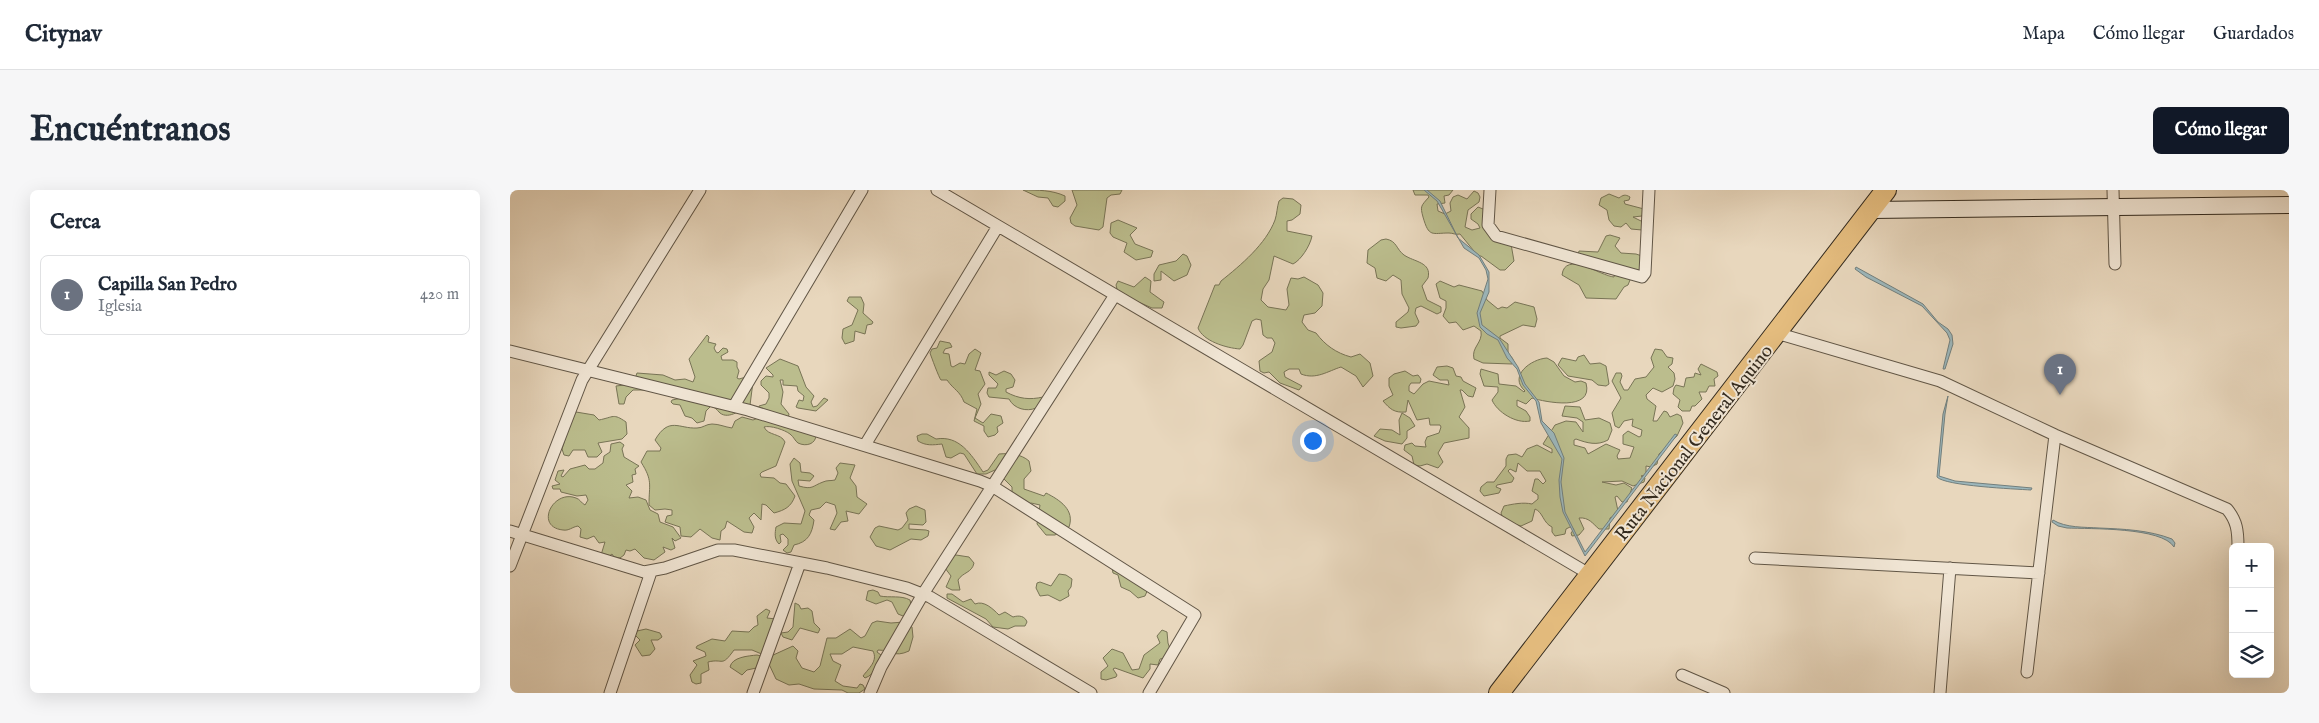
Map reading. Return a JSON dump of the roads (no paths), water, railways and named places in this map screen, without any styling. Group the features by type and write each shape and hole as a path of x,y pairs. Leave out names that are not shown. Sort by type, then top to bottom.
{"highway":[{"name":"Ruta Nacional General Aquino","path":"1499,693 1886,190"}],"street":[{"path":"510,566 582,380 700,190"},
{"path":"734,406 862,190"},
{"path":"937,190 1590,575"},
{"path":"1490,190 1488,224 1496,236 1642,277 1645,273 1649,190"},
{"path":"2113,190 2115,264"},
{"path":"1872,210 2289,205"},
{"path":"865,444 998,226"},
{"path":"870,693 881,667 923,594 1115,295"},
{"path":"1776,333 1940,381 2055,435 2227,509 2238,527 2238,543"},
{"path":"510,352 734,406 865,444 992,486 1195,615 1149,693"},
{"path":"2027,672 2055,435"},
{"path":"510,531 638,571 651,572 718,550 743,552 827,568 923,594 1091,693"},
{"path":"1755,558 2039,573"},
{"path":"753,693 800,563"},
{"path":"1940,693 1950,568"},
{"path":"610,693 651,572"},
{"path":"1682,675 1724,693"}],"water":[{"path":"1424,190 1427,190 1440,201 1457,235 1437,201"},
{"path":"1458,238 1479,255 1489,272 1489,292 1480,313 1482,325 1499,338 1518,367 1525,384 1539,402 1542,421 1554,433 1564,458 1561,482 1565,512 1585,552 1675,434 1677,435 1585,556 1563,512 1559,480 1562,459 1541,423 1536,401 1523,385 1517,369 1507,358 1498,340 1487,334 1480,327 1477,313 1488,279 1486,270 1479,258 1464,248"},
{"path":"1856,267 1923,304 1938,322 1948,329 1952,335 1953,344 1945,369 1943,369 1950,340 1947,333 1922,306 1866,277 1855,269"},
{"path":"1948,396 1939,476 1955,481 2032,488 2031,490 1966,485 1953,483 1937,477 1943,414"},
{"path":"2053,520 2075,527 2145,532 2172,539 2175,543 2174,547 2167,540 2141,532 2067,528 2058,526 2052,522"}],"place":[{"name":"Capilla San Pedro","path":"2060,395"}]}
